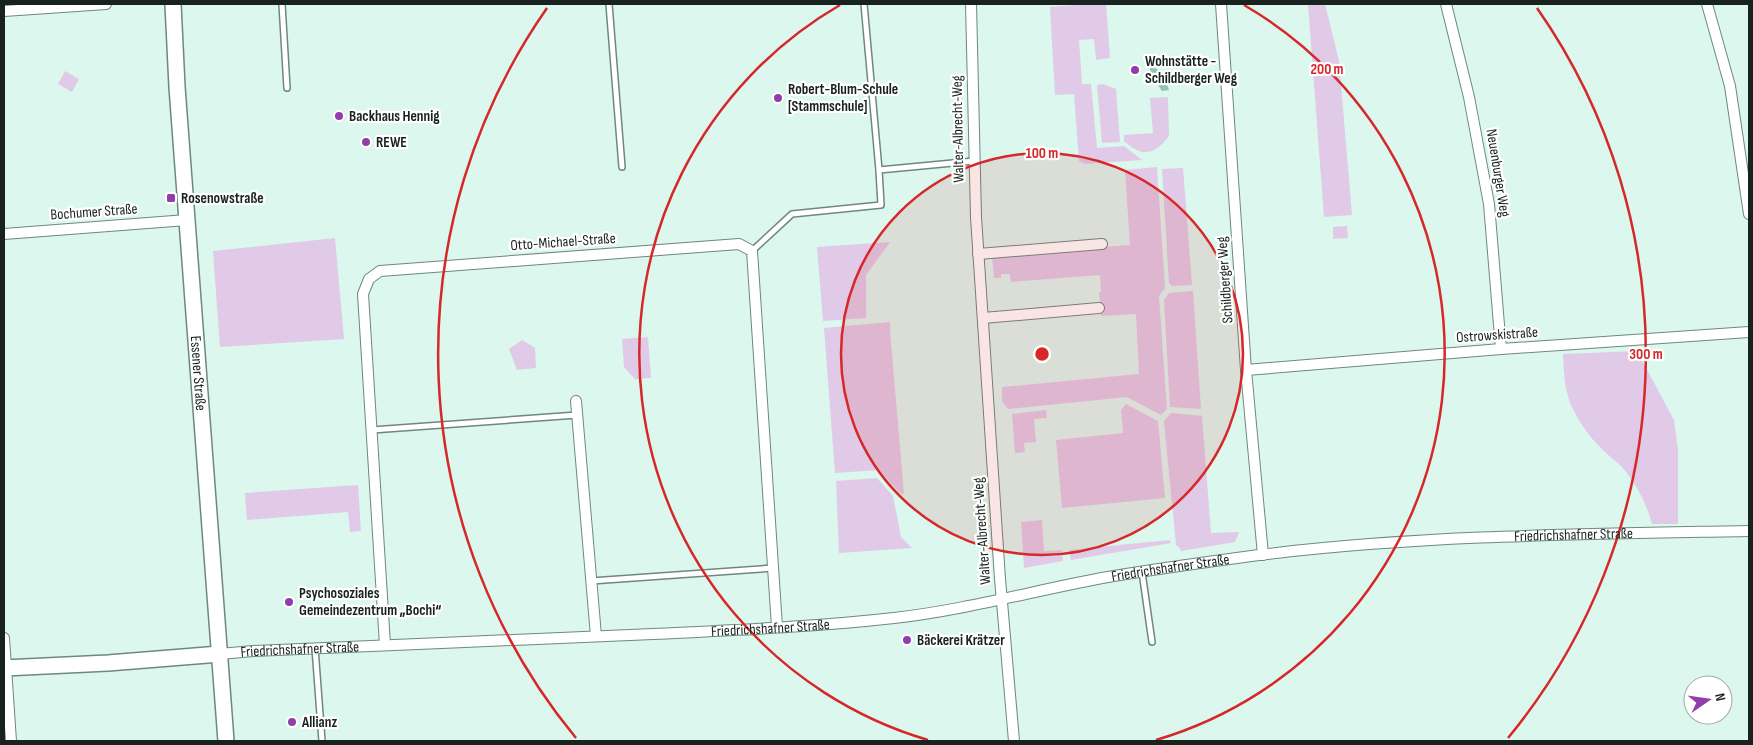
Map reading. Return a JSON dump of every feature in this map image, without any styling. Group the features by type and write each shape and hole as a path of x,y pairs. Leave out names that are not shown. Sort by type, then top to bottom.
{"main road":[{"name":"Essener Straße","path":"173,4 173,38 226,741"},
{"name":"Friedrichshafner Straße","path":"5,667 108,663 220,654"}],"street":[{"path":"4,11 106,4"},
{"name":"Walter-Albrecht-Weg","path":"971,4 978,254 1002,600 1014,741"},
{"name":"Schildberger Weg","path":"1221,4 1246,370 1263,555"},
{"name":"Neuenburger Weg","path":"1446,4 1469,97 1489,204 1500,349"},
{"path":"1707,4 1730,86 1749,214"},
{"name":"Bochumer Straße","path":"4,234 187,220"},
{"name":"Otto-Michael-Straße","path":"385,645 363,294 370,279 380,271 740,244 752,251"},
{"path":"978,254 1102,244"},
{"path":"752,251 777,628"},
{"path":"983,318 1099,308"},
{"name":"Ostrowskistraße","path":"1246,370 1500,349 1749,332"},
{"path":"576,401 596,636"},
{"name":"Friedrichshafner Straße","path":"220,654 316,648 777,628 897,618 1002,600 1100,579 1263,555 1402,542 1535,535 1749,531"},
{"path":"4,638 11,741"}],"lane":[{"path":"282,4 287,88"},
{"path":"609,4 622,167"},
{"path":"752,251 792,214 881,205 864,4"},
{"path":"878,170 974,161"},
{"path":"372,430 577,415"},
{"path":"590,580 773,568"},
{"path":"1142,572 1152,642"},
{"path":"316,648 322,741"}],"shaded area":[{"path":"1106,4 1110,58 1096,60 1094,39 1079,40 1082,84 1091,84 1097,148 1124,146 1142,160 1085,164 1079,161 1074,94 1055,95 1050,7"},
{"path":"1308,4 1325,4 1339,61 1352,215 1324,217"},
{"path":"1150,65 1162,75 1169,90 1162,91 1150,73"},
{"path":"65,71 79,79 72,92 58,84"},
{"path":"1103,84 1116,89 1120,142 1102,143 1097,85"},
{"path":"1168,97 1169,136 1163,143 1153,151 1142,152 1124,141 1124,135 1153,133 1150,98"},
{"path":"1157,167 1165,288 1159,296 1167,409 1161,415 1127,397 1008,409 1002,401 1002,387 1139,374 1136,314 1101,316 1100,275 1011,282 1010,274 1001,274 1001,278 994,278 992,255 1130,245 1125,170"},
{"path":"1183,168 1192,285 1172,286 1169,283 1162,169"},
{"path":"1347,226 1348,238 1333,239 1333,227"},
{"path":"335,238 344,339 220,347 213,251"},
{"path":"890,242 866,275 866,318 823,321 817,247"},
{"path":"1193,291 1201,409 1170,407 1164,300 1169,293"},
{"path":"890,322 904,494 900,493 879,470 835,473 824,328"},
{"path":"648,337 651,378 635,379 624,367 622,339"},
{"path":"522,340 535,348 536,368 517,370 509,349"},
{"path":"1637,351 1674,420 1678,450 1678,524 1652,524 1644,500 1636,486 1621,466 1587,432 1574,412 1567,394 1563,354"},
{"path":"1126,404 1158,421 1165,498 1062,508 1056,440 1123,433 1121,410"},
{"path":"1046,410 1047,418 1034,419 1036,442 1024,443 1025,452 1015,453 1012,414"},
{"path":"1171,413 1202,416 1211,533 1239,532 1235,542 1181,551 1176,545 1164,421"},
{"path":"877,478 893,496 901,537 912,548 839,553 836,481"},
{"path":"358,485 361,531 350,532 348,512 247,520 245,493"},
{"path":"1042,520 1044,551 1062,550 1063,561 1024,568 1021,522"},
{"path":"1170,540 1171,543 1071,560 1069,550"}],"place":[{"name":"Wohnstätte - Schildberger Weg","path":"1135,70"},
{"name":"Robert-Blum-Schule [Stammschule]","path":"778,98"},
{"name":"Backhaus Hennig","path":"339,116"},
{"name":"REWE","path":"366,142"},
{"name":"Rosenowstraße","path":"171,198"},
{"name":"Psychosoziales Gemeindezentrum „Bochi“","path":"289,602"},
{"name":"Bäckerei Krätzer","path":"907,640"},
{"name":"Allianz","path":"292,722"}]}
